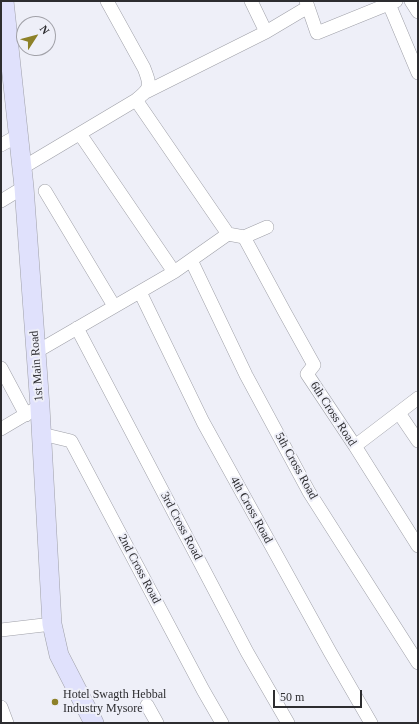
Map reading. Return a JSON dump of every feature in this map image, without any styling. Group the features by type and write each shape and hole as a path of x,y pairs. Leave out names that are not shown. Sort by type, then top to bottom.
{"street":[{"name":"1st Main Road","path":"4,1 4,35 7,82 18,135 24,187 36,352 33,410 42,434 52,624 60,655 94,723"},
{"path":"107,1 148,78 149,86 141,96"},
{"path":"251,1 266,32"},
{"path":"411,1 418,12"},
{"path":"22,168 141,96 266,32 307,4 317,33 392,2 418,74"},
{"path":"141,96 228,234"},
{"path":"80,134 174,272"},
{"path":"1,145 18,135"},
{"path":"1,201 24,187"},
{"path":"45,191 114,306"},
{"path":"36,352 174,272 228,234 244,237 267,227"},
{"name":"6th Cross Road","path":"244,237 314,365 307,374 418,546"},
{"name":"5th Cross Road","path":"191,260 246,375 309,492 418,663"},
{"name":"4th Cross Road","path":"140,292 203,422 371,723"},
{"name":"3rd Cross Road","path":"77,328 247,652 288,723"},
{"path":"1,368 33,410 1,429"},
{"path":"354,446 418,398"},
{"path":"399,413 418,441"},
{"name":"2nd Cross Road","path":"42,434 71,441 202,690 222,723"},
{"path":"1,630 52,624"},
{"path":"147,704 156,723"},
{"path":"1,707 7,723"}],"place":[{"name":"Hotel Swagth Hebbal Industry Mysore","path":"55,702"}]}
